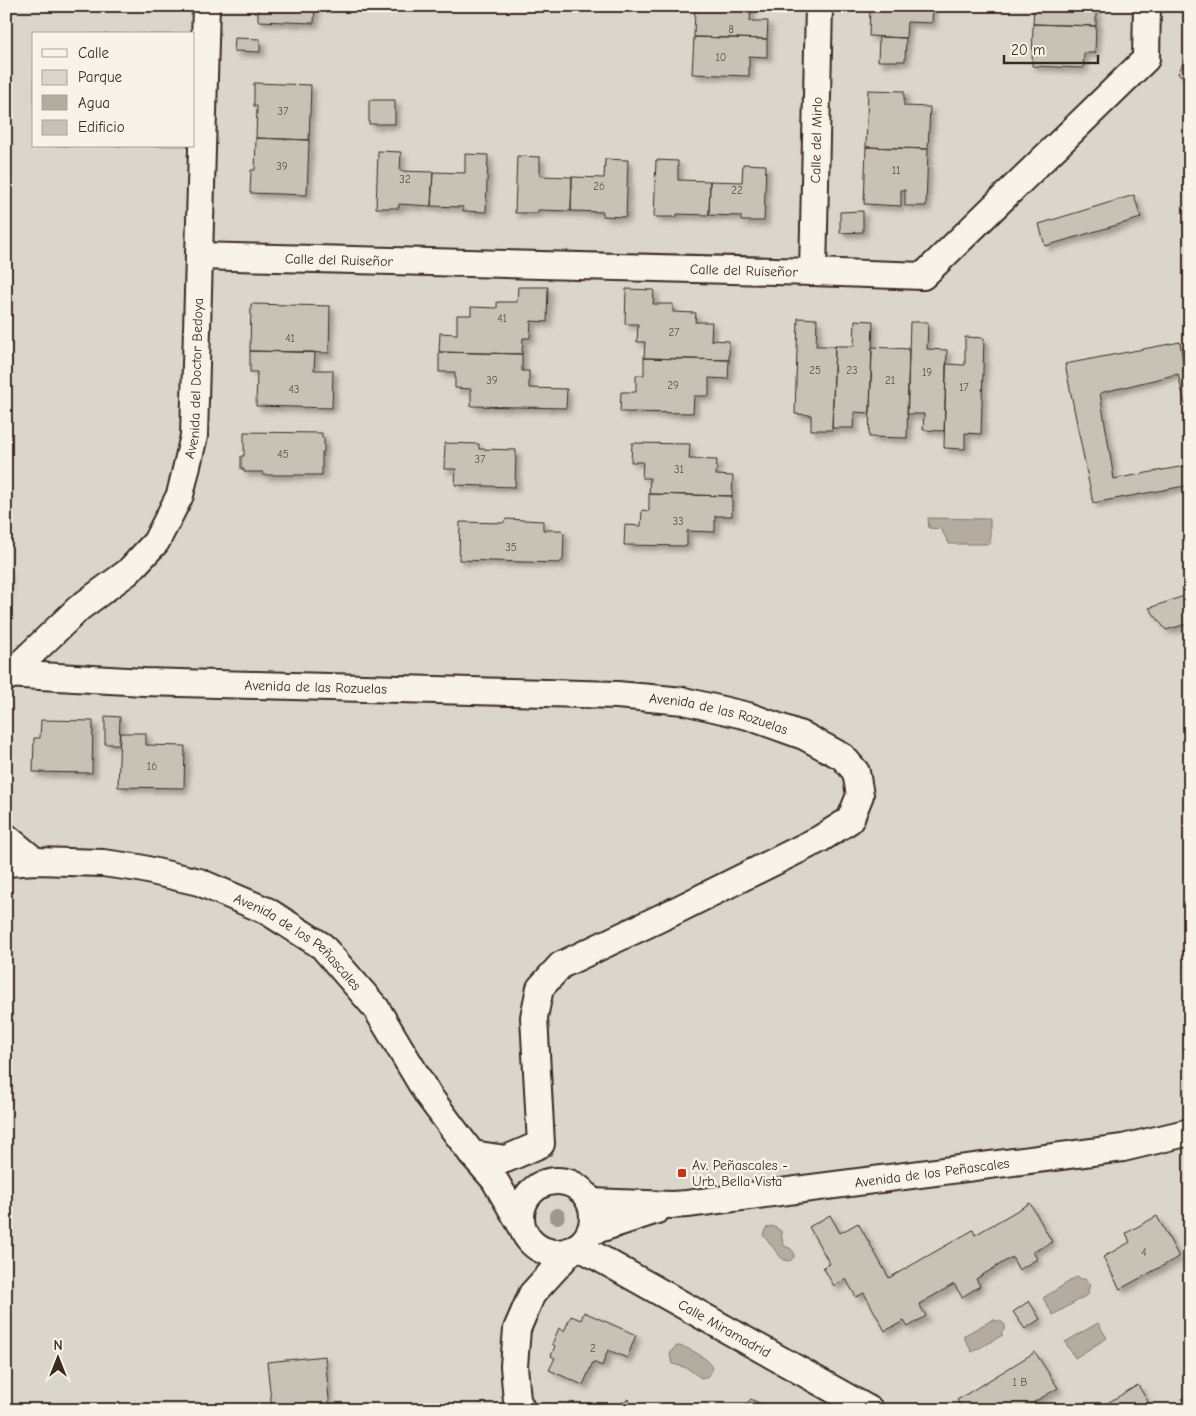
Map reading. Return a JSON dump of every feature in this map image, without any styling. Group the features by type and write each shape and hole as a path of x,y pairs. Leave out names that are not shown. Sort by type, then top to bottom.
{"street":[{"name":"Avenida del Doctor Bedoya","path":"8,675 78,608 128,572 156,542 180,495 194,436 206,6"},
{"name":"Calle del Mirlo","path":"813,272 819,6"},
{"name":"Calle del Ruiseñor","path":"199,256 923,276 1146,59 1147,6"},
{"name":"Avenida de las Rozuelas","path":"8,675 154,682 617,695 684,701 757,720 804,736 843,757 856,772 860,795 850,820 803,847 561,965 540,988 534,1017 541,1144 541,1184"},
{"path":"6,837 35,862"},
{"name":"Avenida de los Peñascales","path":"6,863 112,864 139,868 199,882 267,911 322,946 376,1008 428,1095 472,1154 494,1178 528,1235"},
{"name":"Avenida de los Peñascales","path":"590,1202 672,1206 1123,1148 1190,1132"},
{"path":"472,1154 506,1159 541,1144"},
{"path":"494,1178 541,1184 560,1181 570,1183 578,1187 590,1202 593,1212 593,1222 581,1242 532,1294 517,1329 514,1366 517,1400 522,1410"},
{"path":"532,1294 528,1235 521,1213 524,1202 530,1192 541,1184"},
{"name":"Avenida de los Peñascales","path":"581,1242 672,1206"},
{"path":"528,1235 544,1251 554,1253 564,1252 581,1242"},
{"name":"Calle Miramadrid","path":"581,1242 870,1410"}],"green space":[{"path":"6,6 1190,6 1190,1410 6,1410"}],"water":[{"path":"928,518 990,519 990,544 949,544 941,529 929,528"},
{"path":"773,1226 781,1231 783,1245 794,1252 794,1257 790,1261 783,1260 763,1235 766,1228"},
{"path":"1078,1276 1090,1284 1089,1294 1053,1315 1043,1298"},
{"path":"994,1319 995,1321 1001,1321 1005,1325 1005,1329 1001,1333 1003,1335 972,1352 963,1336"},
{"path":"1098,1323 1107,1338 1075,1358 1065,1342"},
{"path":"677,1346 691,1350 711,1364 713,1368 709,1376 701,1378 687,1368 673,1364 670,1355"}],"building":[{"path":"258,6 315,6 314,23 258,21"},
{"path":"695,6 751,6 750,21 768,21 767,39 694,37"},
{"path":"870,6 933,6 932,23 907,22 906,38 869,36"},
{"path":"1034,6 1096,6 1096,26 1033,24"},
{"path":"1033,24 1096,26 1095,53 1084,53 1083,68 1032,66"},
{"path":"694,37 767,39 767,57 749,56 749,76 692,74"},
{"path":"879,37 906,38 905,61 878,61"},
{"path":"235,38 260,39 260,52 234,51"},
{"path":"1184,61 1190,62 1190,79 1178,74"},
{"path":"254,83 311,85 309,140 256,138 257,106 254,106"},
{"path":"868,90 904,91 904,106 930,107 928,149 866,147"},
{"path":"369,100 395,100 395,124 369,124"},
{"path":"256,138 309,140 307,195 250,193 251,170 255,170"},
{"path":"866,147 928,149 926,206 905,206 905,190 901,190 901,206 864,204"},
{"path":"378,151 401,152 400,171 433,172 431,206 399,204 399,208 376,208"},
{"path":"465,154 488,155 486,212 463,211 463,207 431,206 433,172 465,173"},
{"path":"517,156 540,157 540,176 572,177 571,211 538,210 538,213 515,213"},
{"path":"605,159 628,160 626,217 603,216 603,212 571,211 572,177 604,178"},
{"path":"656,160 678,161 678,180 710,181 709,215 677,214 677,217 654,217"},
{"path":"743,164 766,165 764,221 741,221 741,216 709,215 710,181 742,182"},
{"path":"1134,195 1141,218 1045,246 1039,224"},
{"path":"863,211 863,232 840,233 840,212"},
{"path":"518,287 548,287 547,322 531,321 530,338 523,338 522,354 439,352 440,333 457,334 457,315 471,315 471,307 497,308 497,302 517,302"},
{"path":"626,289 654,290 653,304 673,304 673,312 696,313 695,322 712,322 711,340 729,341 729,360 644,358 645,342 637,342 638,324 625,324"},
{"path":"251,304 330,306 329,353 250,351"},
{"path":"798,318 817,319 816,346 835,346 832,430 811,430 811,415 795,414"},
{"path":"855,320 873,321 870,413 854,412 853,428 832,428 835,346 854,346"},
{"path":"910,322 928,322 927,349 947,350 944,431 923,430 924,414 907,414"},
{"path":"965,337 984,338 981,434 965,433 965,449 944,448 946,364 965,365"},
{"path":"1180,342 1184,371 1190,370 1190,403 1185,404 1178,374 1100,393 1114,479 1190,465 1190,485 1093,503 1065,364"},
{"path":"872,347 909,349 907,438 869,437"},
{"path":"250,351 315,352 314,370 333,370 332,408 256,406 257,372 250,372"},
{"path":"439,352 522,354 522,371 529,371 529,388 567,389 566,408 471,406 471,389 455,388 455,372 439,372"},
{"path":"644,358 729,360 728,379 709,378 709,396 694,396 693,413 620,412 621,392 636,392 636,375 644,375"},
{"path":"244,432 322,433 324,452 322,452 322,475 263,475 263,472 244,472 244,469 241,469 241,456 244,456"},
{"path":"445,443 479,444 479,449 516,450 515,487 455,485 456,469 444,469"},
{"path":"632,443 690,444 689,459 717,460 716,475 733,476 732,496 649,494 650,478 642,478 643,462 631,462"},
{"path":"649,494 732,496 732,516 715,516 715,532 687,531 687,546 624,545 625,525 641,526 642,510 649,511"},
{"path":"506,519 543,521 543,530 561,530 564,533 563,560 559,563 459,560 460,522 503,523"},
{"path":"7,570 7,595 6,595"},
{"path":"1190,594 1190,623 1166,630 1149,608"},
{"path":"105,716 120,717 119,744 105,744"},
{"path":"41,720 93,721 92,773 33,772 34,738 40,738"},
{"path":"120,733 146,733 146,745 185,746 184,788 118,787"},
{"path":"1030,1203 1052,1242 1033,1252 1037,1259 1019,1270 1012,1257 976,1279 980,1286 962,1297 954,1284 919,1304 926,1316 908,1327 904,1321 885,1331 864,1293 856,1297 846,1279 834,1286 823,1267 830,1264 809,1227 830,1215 840,1233 858,1223 889,1278 973,1230 975,1235"},
{"path":"1157,1216 1179,1257 1120,1289 1103,1257 1130,1242 1126,1233"},
{"path":"1029,1301 1040,1319 1025,1329 1013,1312"},
{"path":"584,1312 636,1335 627,1358 608,1350 602,1366 593,1362 583,1385 549,1370 555,1358 551,1356 555,1346 552,1344 559,1328 564,1331 571,1316 581,1320"},
{"path":"1035,1352 1058,1388 1021,1410 963,1410 957,1400"},
{"path":"325,1356 330,1410 272,1410 267,1362"},
{"path":"1138,1385 1153,1410 1097,1410 1099,1409 1097,1407 1104,1405"},
{"path":"628,1399 635,1410 611,1410"},
{"path":"751,1399 772,1410 740,1410"}],"place":[{"name":"Av. Peñascales - Urb. Bella Vista","path":"682,1173"}]}
